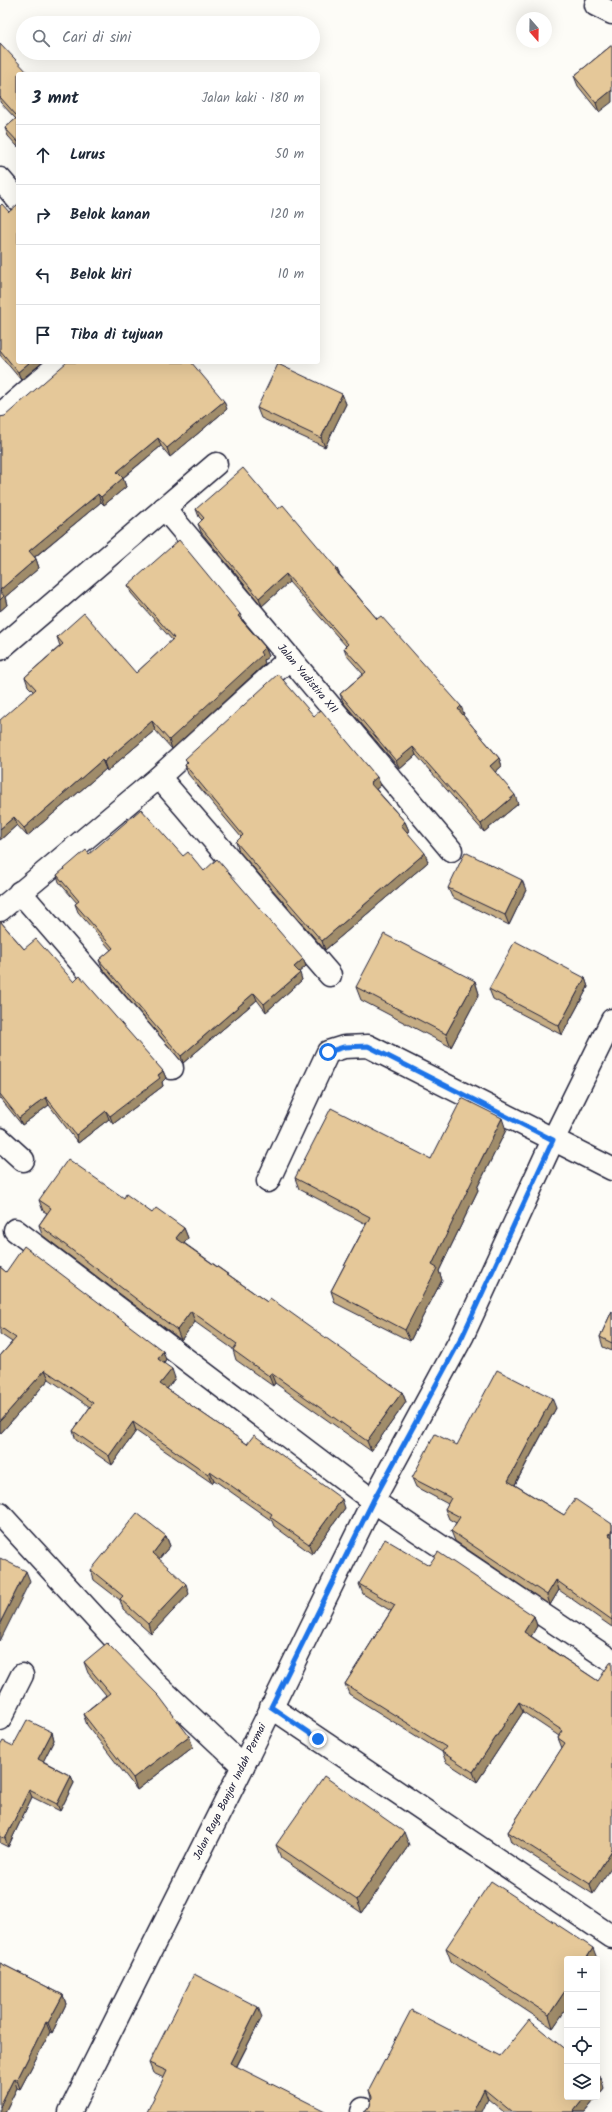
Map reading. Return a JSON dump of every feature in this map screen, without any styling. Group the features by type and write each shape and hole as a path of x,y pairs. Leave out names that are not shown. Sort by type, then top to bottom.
{"street":[{"path":"0,179 16,198"},
{"path":"1,413 59,364"},
{"path":"0,649 216,464"},
{"name":"Jalan Yudistira XII","path":"164,508 451,850"},
{"path":"0,910 159,777 290,658"},
{"path":"159,777 330,975"},
{"path":"20,892 172,1068"},
{"name":"Jalan Raya Banjar Indah Permai","path":"70,2112 243,1766 373,1501 463,1335 553,1140 612,1020"},
{"path":"268,1181 328,1052 344,1047 368,1046 612,1169"},
{"path":"0,1139 23,1160"},
{"path":"15,1230 373,1501 612,1661"},
{"path":"0,1514 156,1684 243,1766"},
{"path":"0,1719 22,1675"},
{"path":"271,1707 612,1938"}],"building":[{"path":"0,43 27,72 16,72 16,115 0,97"},
{"path":"612,45 612,90 596,103 574,76"},
{"path":"16,119 16,140 5,128"},
{"path":"2,204 9,212 16,206 16,364 28,364 18,372 0,350 0,206"},
{"path":"65,364 193,364 224,401 167,448 158,438 117,472 123,478 101,497 98,494 29,551 36,559 0,590 0,417 5,416"},
{"path":"278,364 342,394 321,438 257,408"},
{"path":"243,468 278,509 283,505 337,569 335,570 377,619 381,616 461,706 458,709 499,758 490,766 515,795 481,824 413,747 396,761 340,694 366,672 344,648 348,644 286,574 259,598 198,524 204,518 196,509"},
{"path":"179,540 240,614 238,616 265,647 260,652 262,655 169,740 152,721 104,762 102,760 24,828 14,817 0,829 0,720 36,689 25,677 63,644 57,637 84,613 136,673 174,638 128,585"},
{"path":"0,591 4,596 0,600"},
{"path":"278,674 314,716 321,710 377,777 370,783 405,822 401,825 425,853 322,941 236,842 243,835 185,765 188,762 185,759"},
{"path":"141,809 183,856 188,852 204,871 217,859 303,959 294,967 300,973 264,1004 254,993 181,1056 99,960 113,948 75,904 79,901 57,875 86,850 89,854"},
{"path":"465,852 522,880 505,915 448,888"},
{"path":"0,921 24,949 36,939 74,982 80,976 163,1071 158,1075 160,1078 110,1116 106,1111 76,1135 46,1097 19,1118 0,1094"},
{"path":"384,934 475,981 446,1034 356,987"},
{"path":"515,941 585,978 559,1026 489,989"},
{"path":"462,1098 502,1118 472,1178 473,1179 432,1265 437,1268 405,1330 331,1291 370,1217 295,1178 331,1108 431,1159"},
{"path":"68,1159 124,1198 126,1194 152,1213 156,1208 184,1228 176,1238 267,1302 270,1298 402,1392 367,1441 271,1373 269,1376 233,1350 237,1344 191,1311 177,1330 39,1225 51,1208 39,1200"},
{"path":"24,1246 163,1351 158,1359 172,1369 160,1384 247,1444 254,1435 342,1499 309,1544 270,1517 272,1514 210,1471 208,1474 133,1422 109,1456 73,1431 93,1403 45,1370 0,1421 0,1356 16,1338 0,1327 0,1267 6,1272"},
{"path":"612,1311 612,1343 600,1337"},
{"path":"497,1370 552,1398 508,1481 564,1515 575,1499 612,1524 612,1530 609,1535 612,1537 612,1620 556,1580 547,1595 451,1531 460,1517 445,1509 451,1498 412,1478 435,1434 457,1445"},
{"path":"137,1513 166,1536 153,1553 186,1584 148,1624 120,1599 123,1596 91,1570"},
{"path":"385,1539 429,1565 438,1552 534,1616 524,1632 598,1681 612,1662 612,1850 590,1884 508,1832 565,1743 558,1738 563,1731 519,1702 473,1772 442,1752 446,1747 345,1684 395,1605 359,1584"},
{"path":"0,1558 26,1571 0,1623"},
{"path":"107,1643 159,1696 189,1736 133,1778 83,1714 110,1693 84,1662"},
{"path":"27,1720 52,1732 38,1759 71,1776 57,1804 29,1790 5,1839 0,1836 0,1746 3,1741 13,1746"},
{"path":"324,1776 404,1832 357,1900 276,1845"},
{"path":"491,1881 593,1948 588,1956 564,1956 564,1992 549,2015 446,1948"},
{"path":"0,1963 63,1995 48,2023 46,2022 17,2080 14,2078 0,2106"},
{"path":"194,1974 258,2007 230,2063 327,2112 147,2112 167,2071 149,2063"},
{"path":"411,2010 500,2056 529,2020 564,2049 564,2100 583,2100 574,2111 575,2112 512,2112 484,2089 473,2112 363,2112 370,2106 372,2097 369,2090"}],"route":[{"path":"318,1739 271,1707 373,1501 463,1335 553,1140 368,1046 344,1047 328,1052"}]}
